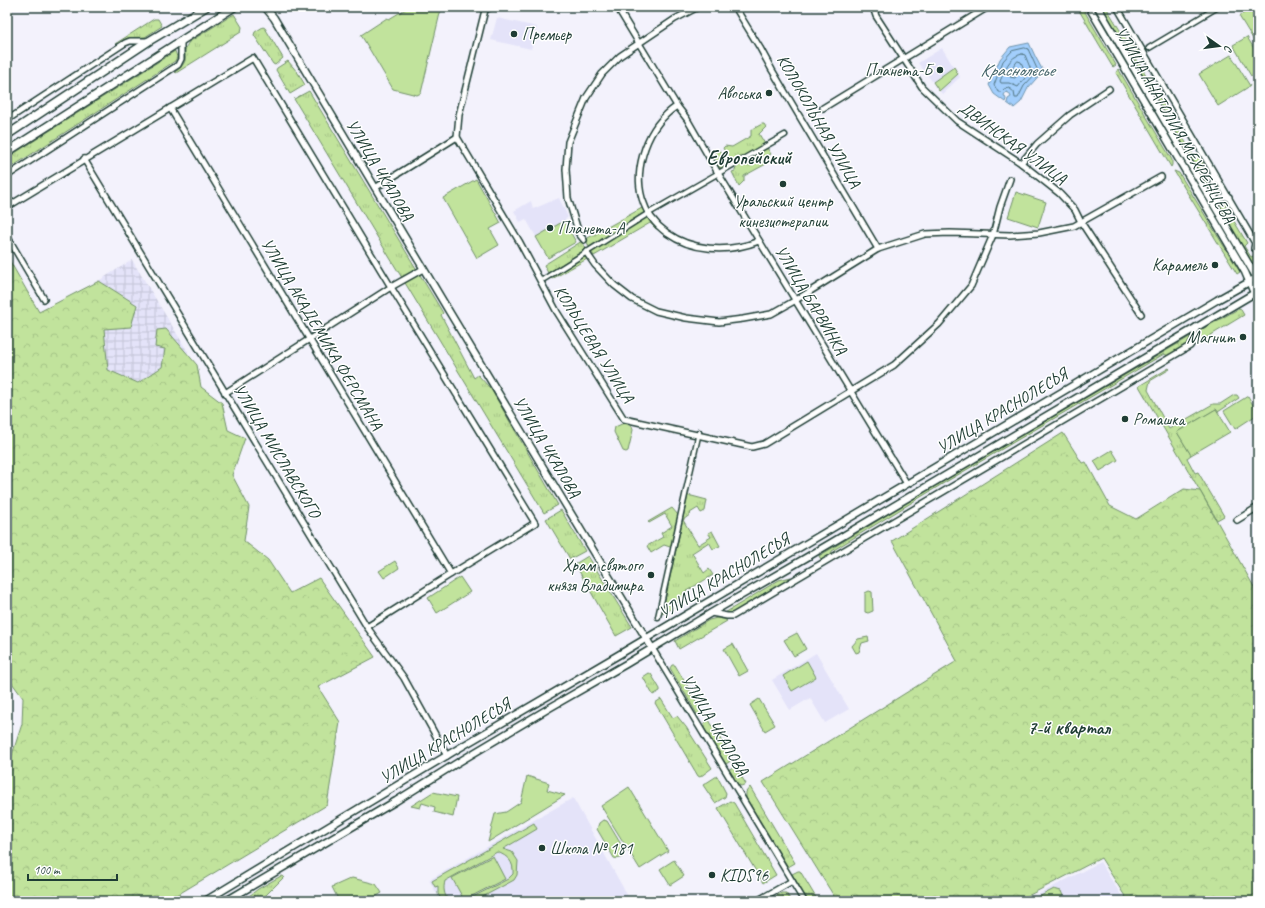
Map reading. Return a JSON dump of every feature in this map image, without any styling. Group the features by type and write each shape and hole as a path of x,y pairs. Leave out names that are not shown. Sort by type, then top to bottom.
{"main road":[{"path":"7,135 149,42 206,7"},
{"path":"7,152 234,7"}],"street":[{"name":"УЛИЦА ЧКАЛОВА","path":"266,7 804,901"},
{"path":"375,188 457,137 460,115 486,10 491,7"},
{"name":"УЛИЦА БАРВИНКА","path":"617,7 907,484"},
{"path":"584,240 579,234 568,198 566,169 568,142 586,98 602,74 620,56 675,19 698,7"},
{"name":"КОЛОКОЛЬНАЯ УЛИЦА","path":"735,7 878,249"},
{"name":"ДВИНСКАЯ УЛИЦА","path":"873,7 876,16 922,86 956,121 1021,163 1059,193 1075,210 1081,222 1141,314"},
{"path":"823,108 988,7"},
{"name":"УЛИЦА АНАТОЛИЯ МЕХРЕНЦЕВА","path":"1089,7 1256,292 1258,300"},
{"name":"УЛИЦА АНАТОЛИЯ МЕХРЕНЦЕВА","path":"1098,7 1216,210 1258,278"},
{"name":"УЛИЦА АНАТОЛИЯ МЕХРЕНЦЕВА","path":"1117,7 1229,197 1255,243 1254,248"},
{"path":"1149,48 1218,7"},
{"path":"7,176 178,65 181,60 181,40"},
{"path":"7,120 125,43 130,41 149,42"},
{"path":"7,207 253,58 535,523 367,627"},
{"path":"1021,163 1037,144 1070,115 1109,89"},
{"path":"677,106 666,113 657,126 648,141 642,158 639,173 639,189 646,208 652,218 667,234 676,239 702,248 715,250 732,248 746,246 759,241"},
{"name":"УЛИЦА АКАДЕМИКА ФЕРСМАНА","path":"170,108 451,574"},
{"path":"544,279 649,212 785,135"},
{"name":"КОЛЬЦЕВАЯ УЛИЦА","path":"457,137 519,241 557,312 624,419 699,434 752,447 764,444 894,365 939,324 971,286 993,235 1000,206 1010,179"},
{"name":"УЛИЦА МИСЛАВСКОГО","path":"84,159 367,627 404,678 446,756"},
{"name":"УЛИЦА АНАТОЛИЯ МЕХРЕНЦЕВА","path":"1212,170 1216,210"},
{"path":"586,252 614,285 632,299 656,311 686,318 719,322 743,320 771,314 878,249 925,234 950,233 993,235 1039,233 1074,226 1161,177"},
{"name":"УЛИЦА АНАТОЛИЯ МЕХРЕНЦЕВА","path":"1216,203 1223,197 1229,197"},
{"path":"7,236 44,299"},
{"path":"225,393 308,339 423,268"},
{"name":"УЛИЦА КРАСНОЛЕСЬЯ","path":"205,901 446,756 1258,278"},
{"name":"УЛИЦА КРАСНОЛЕСЬЯ","path":"226,901 396,801 457,763 1256,292"},
{"name":"УЛИЦА КРАСНОЛЕСЬЯ","path":"711,613 733,616 816,568 1190,346 1194,339 1196,327"},
{"path":"658,617 699,434"},
{"path":"1237,520 1258,507"},
{"path":"390,790 396,801"},
{"path":"757,901 792,881"}],"shaded area":[{"name":"Премьер","path":"497,18 537,27 531,49 491,40"},
{"name":"Планета-Б","path":"942,48 960,77 942,94 918,63"},
{"name":"Планета-А","path":"559,198 568,217 564,221 576,242 548,258 526,219 520,222 514,211 531,201 533,209"},
{"path":"132,260 188,352 100,405 46,314"},
{"path":"816,653 849,709 825,723 810,698 790,710 772,680"},
{"name":"Школа № 181","path":"573,798 630,900 441,901 429,880"},
{"path":"1100,862 1125,901 1026,901"}],"green space":[{"path":"409,7 434,7 441,9 421,93 417,95 393,89 361,35 387,18 389,19"},
{"path":"1077,7 1082,7 1116,65 1113,67 1112,66"},
{"path":"1100,7 1106,7 1129,45 1138,48 1139,51 1130,56"},
{"path":"1254,7 1258,7 1258,47 1239,16"},
{"path":"234,14 242,27 241,32 176,73 175,72 184,63 185,50 189,42"},
{"path":"154,19 158,19 162,26 145,37 129,38 115,44"},
{"path":"263,27 283,58 275,65 254,35 255,32"},
{"path":"1247,37 1258,55 1258,72 1251,76 1233,45"},
{"path":"175,51 177,57 175,61 7,170 7,158"},
{"path":"1231,55 1250,86 1218,106 1199,74"},
{"path":"1136,58 1195,158 1200,156 1210,191 1132,60"},
{"path":"288,61 298,73 305,85 290,94 276,70"},
{"path":"954,67 958,74 939,91 933,82"},
{"path":"1118,69 1172,160 1171,167 1116,73"},
{"path":"309,91 443,313 441,315 474,378 478,375 491,389 558,505 544,513 294,99"},
{"path":"762,124 766,127 759,134 765,144 734,162 730,161 723,148 725,146 732,147 751,136 751,130"},
{"path":"767,148 771,154 763,159 766,164 744,176 744,181 739,186 732,172 735,171 737,165"},
{"path":"720,150 727,162 725,166 720,168 714,158 715,152"},
{"path":"1174,171 1179,173 1240,272 1237,274"},
{"path":"476,179 501,223 490,229 499,245 477,258 443,198"},
{"path":"1016,192 1046,202 1038,227 1008,217"},
{"path":"1224,200 1228,201 1229,203 1225,206 1247,243 1244,246 1251,257 1258,254 1258,262 1253,265 1224,216 1221,202"},
{"path":"642,208 645,212 589,247 586,239"},
{"path":"649,216 658,228 656,229 650,223 594,256 591,252"},
{"path":"564,221 576,242 548,258 536,237"},
{"path":"582,241 586,249 548,273 544,265"},
{"path":"7,256 39,312 99,281 137,305 131,327 104,329 108,370 138,383 162,367 165,349 155,347 157,330 166,329 197,365 201,387 222,403 228,430 245,438 232,475 249,507 244,541 268,560 290,593 319,578 375,657 318,687 340,722 327,805 167,901 7,901 7,766 9,764 22,724 23,698 7,676"},
{"path":"585,256 587,259 552,279 551,278"},
{"path":"1240,308 1244,315 1193,346 1199,331"},
{"path":"1193,335 1189,343 1168,356 1164,354 944,483 832,551 831,556 822,561 819,556 943,481"},
{"path":"1169,368 1170,369 1150,381 1148,390 1169,429 1213,404 1220,404 1234,395 1237,395 1239,398 1218,412 1216,409 1177,432 1191,455 1187,458 1195,473 1198,472 1224,516 1217,520 1139,386"},
{"path":"1248,396 1258,414 1235,429 1224,411"},
{"path":"1216,409 1230,432 1191,455 1177,432"},
{"path":"624,423 632,426 633,430 628,451 626,452 623,451 614,432 615,427"},
{"path":"1063,433 1082,463 1086,462 1110,506 1136,519 1184,489 1200,491 1258,594 1258,901 1128,901 1101,858 1018,901 837,901 763,782 957,661 892,541"},
{"path":"1112,450 1118,460 1100,471 1094,461"},
{"path":"688,495 707,500 705,511 701,513 698,508 683,520 698,545 711,537 708,533 712,531 720,546 713,549 709,542 692,553 704,573 709,569 713,575 683,593 687,600 662,614"},
{"path":"672,508 678,515 671,545 670,547 664,545 651,553 647,546 663,537 661,533 672,526 665,514 649,523 648,522"},
{"path":"561,510 585,551 570,559 546,519"},
{"path":"588,556 632,627 616,636 575,564"},
{"path":"395,561 399,568 384,578 379,571"},
{"path":"460,577 470,592 437,613 428,598"},
{"path":"791,577 792,579 734,614 723,614 779,580"},
{"path":"869,591 872,592 873,611 868,613 865,612 865,593"},
{"path":"717,618 727,621 679,649 675,641 709,620"},
{"path":"797,633 806,649 794,656 784,640"},
{"path":"868,637 869,641 862,643 859,652 856,653 852,646 858,639"},
{"path":"733,644 748,671 739,676 724,649"},
{"path":"807,661 816,677 792,691 783,676"},
{"path":"672,665 675,665 704,715 697,714 670,668"},
{"path":"649,673 660,689 660,691 653,695 643,677"},
{"path":"661,699 673,718 677,716 686,727 712,768 700,777 655,703"},
{"path":"759,699 775,725 765,731 750,705"},
{"path":"709,720 731,757 732,760 726,764 704,728 704,723"},
{"path":"735,766 746,784 741,786 736,783 728,770"},
{"path":"527,776 549,783 547,790 565,795 488,842 495,814 506,812 521,802"},
{"path":"717,776 726,793 725,797 715,803 703,785"},
{"path":"629,787 668,851 640,869 601,806"},
{"path":"750,787 795,863 788,867 746,798 746,792"},
{"path":"433,792 457,797 453,817 434,812 435,807 422,803 420,808 411,806"},
{"path":"730,801 734,803 776,875 763,883 718,808"},
{"path":"603,820 607,821 625,851 623,856 620,858 614,858 597,829 599,823"},
{"path":"534,823 537,829 503,849 512,852 518,861 517,875 514,880 475,901 465,901 508,879 513,874 510,860 497,852 445,881 444,891 448,901 442,901 438,894 438,886 435,887 432,881"},
{"path":"493,856 505,879 464,900 452,878"},
{"path":"674,860 684,876 670,885 660,869"},
{"path":"800,871 818,901 808,901 792,874"},
{"path":"281,876 284,877 264,897 256,901 244,900 258,889"},
{"path":"352,878 376,884 382,893 368,901 339,901 332,887"},
{"path":"1054,889 1061,891 1065,901 1031,901"},
{"path":"781,893 786,893 791,901 773,901 772,899"}],"water":[{"name":"Краснолесье","path":"1029,43 1043,71 1028,88 1021,102 1014,108 1007,103 1008,99 1011,97 1009,93 1006,92 1004,95 1006,99 1005,102 994,94 989,85 1000,59 1010,47"}],"place":[{"name":"Премьер","path":"514,34"},
{"name":"Планета-Б","path":"940,70"},
{"name":"Авоська","path":"769,93"},
{"name":"Уральский центр кинезиотерапии","path":"783,184"},
{"name":"Планета-А","path":"550,228"},
{"name":"Карамель","path":"1215,265"},
{"name":"Магнит","path":"1243,337"},
{"name":"Ромашка","path":"1125,419"},
{"name":"Храм святого князя Владимира","path":"651,575"},
{"name":"Школа № 181","path":"542,848"},
{"name":"KIDS96","path":"712,875"}],"district":[{"name":"Европейский","path":"749,158"},
{"name":"7-й квартал","path":"1069,728"}]}
